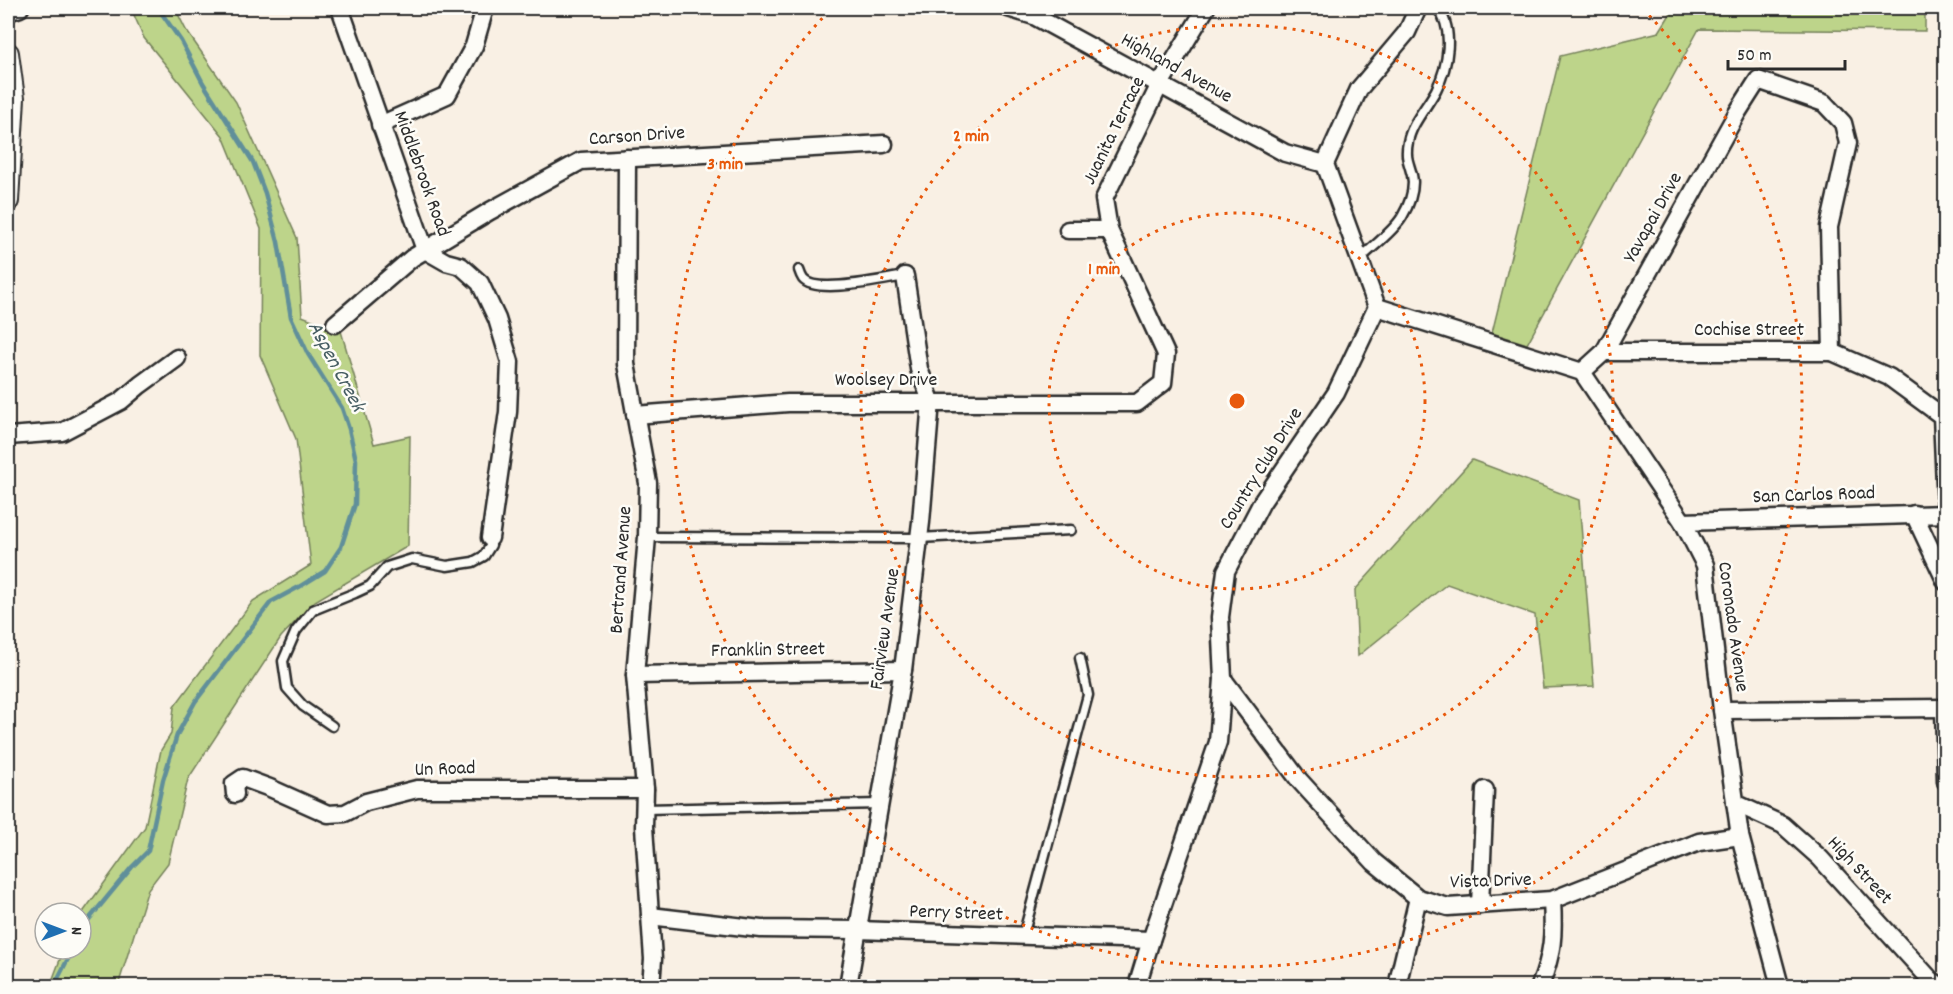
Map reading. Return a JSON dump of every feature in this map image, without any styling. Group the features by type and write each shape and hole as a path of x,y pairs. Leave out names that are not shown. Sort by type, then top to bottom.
{"street":[{"path":"8,12 20,8"},
{"name":"Middlebrook Road","path":"340,8 425,250 446,262 461,267 480,283 497,319 510,362 508,412 490,538"},
{"path":"380,125 447,95 474,46 485,8"},
{"name":"Highland Avenue","path":"1008,8 1034,16 1285,153 1325,164"},
{"name":"Juanita Terrace","path":"1137,403 1163,383 1166,354 1109,230 1104,199 1161,84 1206,8"},
{"path":"1418,8 1407,32 1359,89 1325,164 1377,307 1582,372"},
{"path":"8,53 14,98 8,201"},
{"name":"Yavapai Drive","path":"1582,372 1604,352 1737,113 1758,80 1824,104 1843,123 1848,142 1828,227 1832,352"},
{"name":"Carson Drive","path":"335,324 412,258 490,211 581,161 884,144"},
{"name":"Bertrand Avenue","path":"627,158 626,364 648,483 647,537 635,675 645,789 653,959 651,987"},
{"path":"1068,230 1109,230"},
{"name":"Fairview Avenue","path":"848,987 903,670 919,538 931,401 919,369 905,276"},
{"name":"Country Club Drive","path":"1137,987 1150,940 1218,742 1223,679 1220,617 1226,571 1262,502 1336,393 1377,307"},
{"name":"Cochise Street","path":"1604,352 1832,352 1889,377 1942,416 1946,509"},
{"path":"8,436 62,432 121,401 177,358"},
{"name":"Coronado Avenue","path":"1582,372 1683,522 1705,565 1740,836 1780,987"},
{"name":"Woolsey Drive","path":"635,416 788,403 931,401 1137,403"},
{"path":"1914,514 1946,582"},
{"name":"San Carlos Road","path":"1683,522 1946,514"},
{"name":"Franklin Street","path":"635,675 903,670"},
{"name":"Vista Drive","path":"1223,679 1299,780 1374,862 1418,898 1448,907 1552,900 1699,842 1740,836"},
{"path":"1722,710 1945,708 1946,782"},
{"name":"Un Road","path":"235,794 234,784 243,778 327,814 345,813 366,802 417,789 645,789"},
{"path":"1480,905 1485,789"},
{"name":"High Street","path":"1735,803 1783,825 1820,858 1930,979 1940,987"},
{"path":"1397,987 1418,898"},
{"path":"1540,987 1554,937 1552,900"},
{"name":"Perry Street","path":"650,916 761,929 1150,940"}],"lane":[{"path":"1360,259 1401,219 1411,199 1413,181 1406,158 1408,140 1437,88 1446,59 1448,31 1444,16 1437,8"},
{"path":"799,270 803,279 813,285 831,286 905,276"},
{"path":"647,537 919,538 1071,530"},
{"path":"332,726 303,706 286,688 283,661 296,631 313,610 370,586 387,567 412,559 447,566 473,562 484,556 491,545 490,538"},
{"path":"1023,937 1088,695 1080,658"},
{"path":"645,809 880,804"}],"green space":[{"path":"131,8 175,8 186,30 236,102 297,238 302,316 341,331 374,444 410,436 408,546 315,601 281,637 188,779 168,863 148,889 118,986 44,986 52,981 60,961 93,961 93,901 91,901 145,827 161,750 171,734 174,707 253,601 311,565 296,439 260,355 261,229 223,136 144,38"},
{"path":"1674,8 1925,8 1925,31 1699,29 1527,344 1492,333 1560,56 1659,32"},
{"path":"1472,460 1579,500 1594,686 1543,688 1535,615 1447,584 1358,656 1355,590"}],"waterway":[{"name":"Aspen Creek","path":"93,914 148,851 163,780 177,735 195,702 271,602 325,571 341,547 355,504 356,460 349,429 342,408 308,354 291,317 278,242 265,193 253,162 203,83 181,41 158,8"},
{"name":"Aspen Creek","path":"54,986 67,961"}]}
